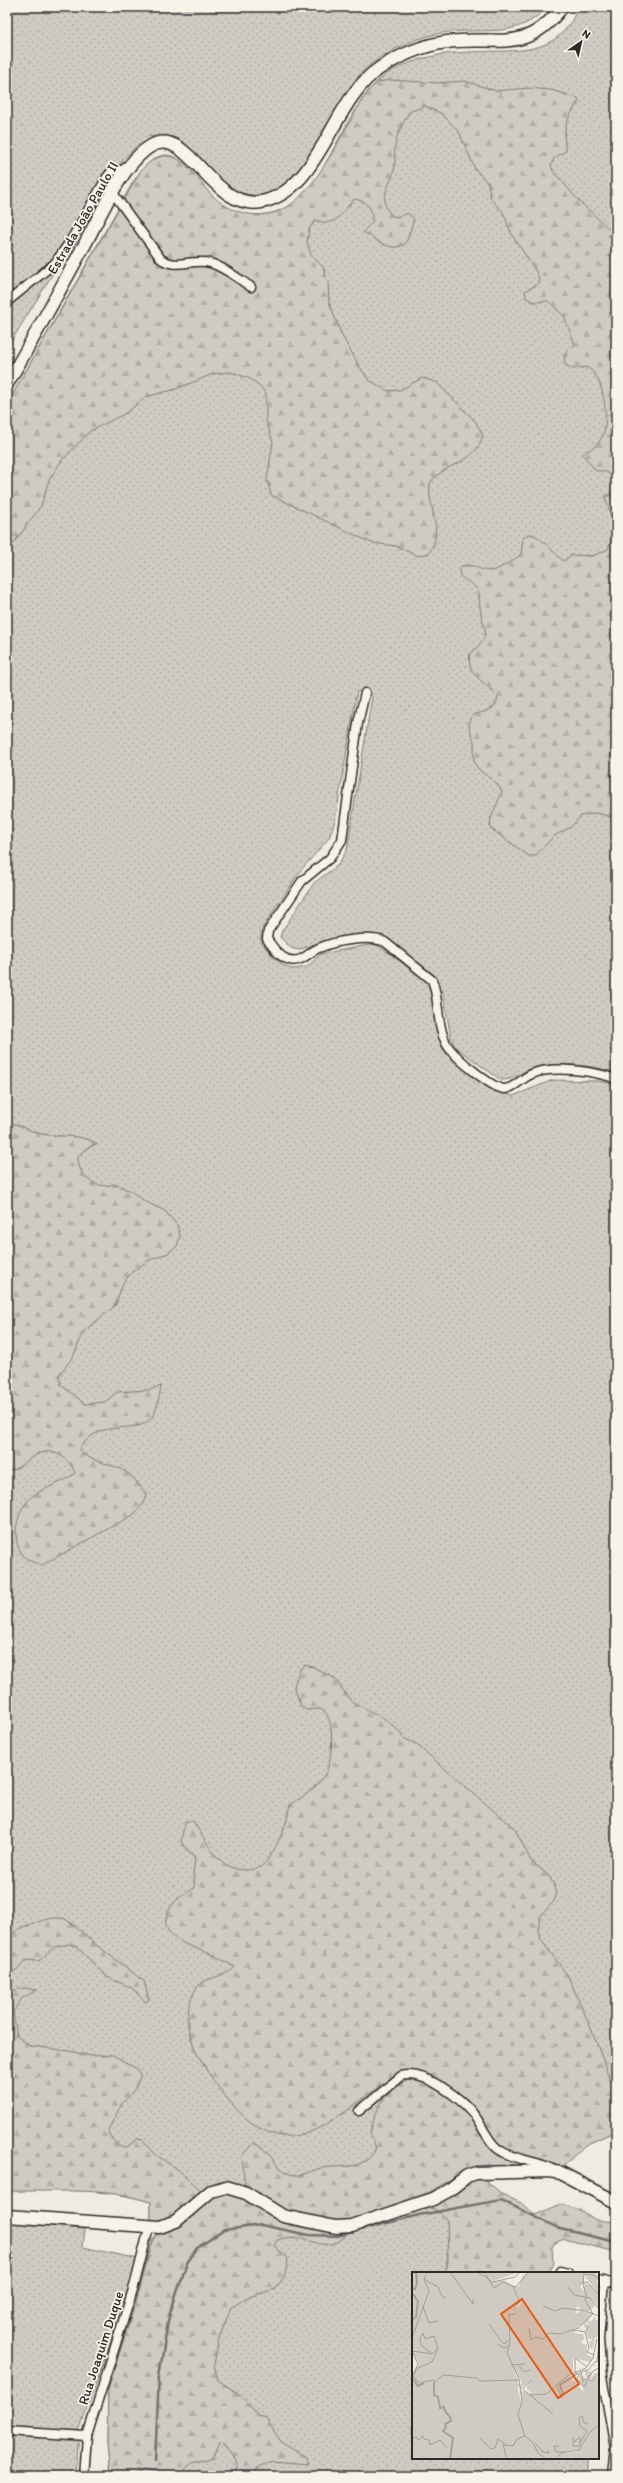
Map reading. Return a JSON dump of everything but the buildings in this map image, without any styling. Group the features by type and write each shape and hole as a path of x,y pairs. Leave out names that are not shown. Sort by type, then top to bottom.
{"street":[{"name":"Estrada João Paulo II","path":"7,384 113,193 128,169 149,147 156,143 166,143 190,156 227,195 238,201 250,202 271,199 284,192 305,172 352,95 380,68 412,52 445,42 518,39 549,24 562,7"},
{"path":"7,302 54,263 71,240 106,177 112,171 128,169"},
{"path":"113,193 161,259 173,265 209,263 251,287"},
{"path":"365,693 342,840 334,854 302,882 268,931 267,939 283,958 290,961 297,961 316,949 330,945 368,938 376,938 385,942 432,980 441,1027 450,1051 499,1087 511,1087 532,1074 553,1070 589,1072 616,1079"},
{"path":"359,2111 400,2076 408,2074 420,2076 437,2084 468,2108 496,2148 521,2159 550,2166 616,2202"},
{"path":"7,2216 160,2228 176,2221 206,2195 222,2188 241,2191 283,2216 327,2226 344,2227 433,2199 448,2191 471,2174 549,2171 561,2173"},
{"name":"Rua Joaquim Duque","path":"84,2476 87,2436 135,2283 149,2228"},
{"path":"560,2271 564,2272"},
{"path":"612,2476 614,2442 602,2377 599,2340 601,2280 616,2284"},
{"path":"7,2431 87,2436"}],"green space":[{"path":"7,7 547,7 525,24 513,28 489,31 449,32 428,36 408,43 380,58 371,64 357,78 309,158 296,176 280,189 262,195 245,194 230,187 178,143 163,137 146,137 124,158 7,348"},
{"path":"578,7 616,7 616,1073 586,1066 563,1064 533,1068 510,1079 501,1080 455,1047 451,1037 441,983 433,974 396,945 379,936 367,934 321,942 298,950 291,948 280,937 282,931 314,883 338,865 347,850 372,696 357,691 335,821 329,838 301,870 265,924 261,932 261,942 273,957 284,966 293,969 307,967 321,954 374,944 382,948 429,983 442,1047 450,1058 496,1091 513,1096 553,1080 599,1081 616,1085 616,2131 585,2145 560,2169 466,2170 430,2192 245,2188 233,2182 216,2182 151,2224 151,2202 133,2197 80,2191 7,2191 7,404 133,182 147,164 159,156 170,156 180,161 209,193 227,207 241,213 256,215 278,211 296,201 311,186 362,99 377,82 395,69 421,59 440,55 517,50 546,44 559,36 569,24"},
{"path":"391,80 438,83 465,81 496,91 528,88 551,90 578,98 579,102 568,119 566,125 566,151 554,158 551,165 553,171 579,201 612,232 616,244 616,478 604,471 596,471 583,455 600,441 604,430 604,399 597,378 592,371 586,367 574,369 565,365 564,355 575,344 564,316 548,301 534,302 526,298 525,291 538,284 539,279 536,271 512,235 503,212 491,199 488,183 475,169 459,132 442,114 425,106 409,112 399,133 395,146 394,171 385,199 387,209 393,216 408,213 414,219 406,243 395,247 389,246 363,232 372,222 372,213 366,203 354,199 334,220 323,222 316,220 309,229 307,242 311,255 323,267 328,283 329,302 342,336 369,380 388,391 400,390 422,378 436,382 475,421 483,435 479,446 473,453 445,470 430,483 431,501 436,527 434,544 429,553 418,556 396,546 372,543 271,495 267,479 273,442 266,421 266,394 260,386 249,378 230,372 213,374 176,389 146,397 126,413 90,431 62,460 49,480 41,506 7,552 7,404 141,170 154,159 165,156 175,158 185,164 211,194 220,202 229,207 242,213 257,215 269,214 278,211 289,206 301,196 312,183 332,153 368,91 378,82"},
{"path":"616,485 616,818 596,813 581,816 571,827 554,836 535,856 529,856 490,828 491,818 502,792 496,783 476,766 474,761 474,742 469,721 471,717 493,707 498,696 478,678 471,668 469,661 470,654 482,641 485,636 485,632 481,616 478,591 473,585 460,576 459,568 470,565 486,571 493,571 521,554 523,538 529,534 534,535 543,541 564,561 571,555 593,556 608,549 615,528 605,497 613,492"},
{"path":"7,1122 38,1133 84,1138 97,1144 85,1149 78,1157 84,1176 100,1185 114,1184 131,1191 144,1201 165,1211 177,1225 180,1236 177,1246 168,1253 149,1260 133,1271 123,1283 115,1306 84,1331 73,1357 59,1375 61,1385 85,1404 105,1402 117,1392 149,1390 161,1386 156,1410 146,1423 138,1426 107,1429 97,1433 87,1439 79,1450 96,1461 118,1468 130,1475 146,1494 143,1504 133,1515 42,1565 32,1562 21,1553 16,1536 19,1517 23,1508 34,1495 65,1480 75,1473 70,1464 62,1456 52,1452 40,1453 17,1468 7,1471"},
{"path":"305,1665 313,1667 334,1678 351,1701 385,1719 400,1732 403,1738 416,1744 515,1829 531,1861 549,1876 554,1885 556,1896 554,1901 540,1917 538,1930 541,1940 568,1976 593,2033 616,2096 616,2131 585,2145 560,2169 518,2156 498,2146 478,2118 450,2094 413,2071 404,2071 396,2075 326,2125 308,2133 290,2136 271,2133 252,2123 232,2104 197,2054 190,2035 188,2022 189,2007 194,1992 203,1982 223,1975 235,1967 178,1940 172,1936 168,1930 166,1923 169,1910 182,1896 195,1888 193,1874 195,1858 181,1842 185,1821 193,1821 214,1854 228,1866 247,1870 260,1867 264,1864 274,1850 282,1833 287,1821 290,1805 318,1784 325,1774 331,1752 332,1742 328,1716 322,1710 306,1710 301,1706 294,1686 300,1669"},
{"path":"53,1918 63,1918 73,1924 95,1944 144,1981 149,2000 145,2002 132,1988 107,1977 77,1947 69,1944 54,1947 39,1961 26,1960 19,1968 7,1975 6,1947 14,1932 33,1923"},
{"path":"24,1988 37,1990 22,1998 13,2012 17,2036 30,2046 70,2051 90,2056 113,2055 137,2069 141,2074 135,2089 123,2102 108,2130 114,2142 122,2146 126,2147 138,2139 143,2140 155,2154 183,2174 202,2191 173,2217 151,2224 151,2202 116,2193 97,2191 7,2191 7,1992"},
{"path":"412,2079 421,2080 443,2091 470,2113 488,2142 536,2165 466,2170 430,2192 343,2222 316,2220 291,2212 245,2188 242,2156 253,2143 264,2149 284,2171 294,2175 322,2168 353,2166 360,2164 372,2155 376,2148 370,2134 375,2116 383,2100 395,2087"},
{"path":"483,2178 502,2194 521,2203 535,2215 561,2204 580,2210 596,2220 616,2222 616,2252 564,2239 555,2243 552,2247 553,2263 548,2272 445,2272 448,2261 447,2219 433,2208 420,2210 445,2199 474,2179"},
{"path":"221,2191 245,2197 274,2218 291,2225 325,2231 350,2231 341,2240 332,2244 323,2244 296,2238 286,2238 276,2241 274,2246 287,2257 288,2262 284,2277 275,2289 246,2298 231,2308 219,2338 214,2365 218,2380 239,2394 260,2417 266,2419 282,2443 306,2457 309,2464 272,2461 258,2467 254,2476 234,2476 237,2464 231,2452 220,2441 214,2457 192,2463 178,2476 168,2476 143,2470 131,2476 110,2476 107,2442 108,2389 139,2292 151,2247 157,2235 178,2225"},
{"path":"245,2197 271,2214 294,2225 315,2230 335,2231 355,2228 428,2208 433,2208 440,2211 446,2218 448,2228 448,2254 445,2272 412,2272 412,2459 587,2459 587,2476 110,2476 107,2442 108,2389 153,2240 157,2235"},
{"path":"7,2222 85,2229 83,2247 138,2259 118,2322 79,2431 76,2476 7,2476"}],"waterway":[{"path":"155,2461 159,2376 169,2316 187,2263 197,2248 224,2230 261,2225 309,2235 337,2236 419,2215 501,2200 560,2229 616,2242"}]}
